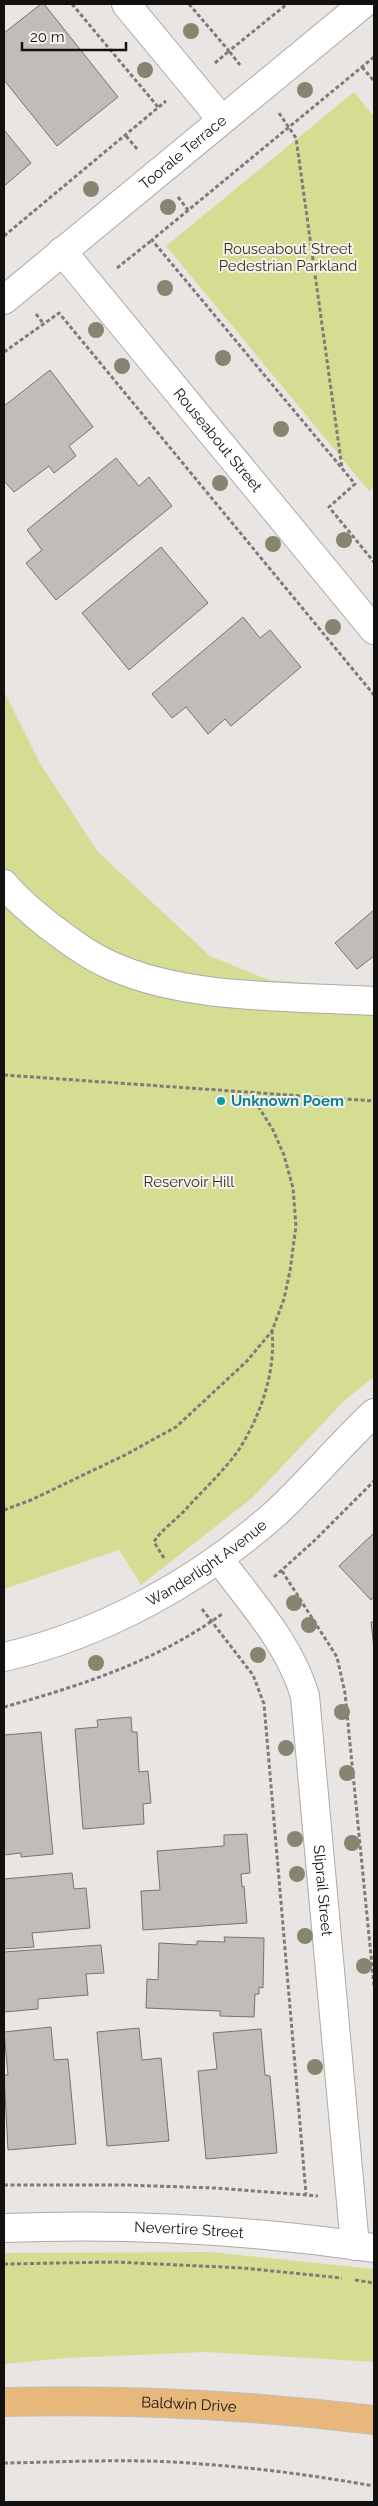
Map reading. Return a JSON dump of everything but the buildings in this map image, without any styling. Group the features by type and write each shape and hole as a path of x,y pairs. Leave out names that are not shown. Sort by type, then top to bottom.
{"main road":[{"name":"Baldwin Drive","path":"4,2402 70,2400 157,2402 245,2407 374,2420"}],"street":[{"path":"126,4 222,120"},
{"name":"Toorale Terrace","path":"4,300 363,4"},
{"name":"Rouseabout Street","path":"62,252 374,630"},
{"path":"4,884 37,916 70,942 112,966 153,980 222,992 374,1001"},
{"name":"Wanderlight Avenue","path":"4,1657 58,1642 101,1625 181,1584 219,1559 276,1512 374,1413"},
{"name":"Sliprail Street","path":"219,1559 293,1664 305,1696 351,2201 365,2247"},
{"name":"Nevertire Street","path":"4,2228 143,2227 258,2235 365,2247"}],"path":[{"path":"72,4 158,107"},
{"path":"189,4 290,126 296,138 342,468"},
{"path":"4,236 158,107 287,4"},
{"path":"374,57 152,240 355,484 329,507 374,562"},
{"path":"362,66 374,81"},
{"path":"4,352 60,313 374,695"},
{"path":"4,1075 374,1101"},
{"path":"4,1510 31,1500 125,1456 176,1427 247,1361 272,1331 284,1298 290,1271 296,1226 293,1188 284,1155 273,1130 250,1093"},
{"path":"272,1331 273,1344 269,1379 263,1400 239,1448 154,1542 181,1584 212,1621 252,1675 264,1704 306,2194"},
{"path":"4,1707 68,1689 137,1662 212,1621 282,1571 374,1481"},
{"path":"4,2185 133,2185 306,2194 351,2201"},
{"path":"4,2264 115,2262 243,2268 374,2283"},
{"path":"4,2463 199,2463 308,2475 374,2486"}],"green space":[{"name":"Rouseabout Street Pedestrian Parkland","path":"354,92 374,117 374,487 369,491 166,246"},
{"name":"Reservoir Hill","path":"4,691 41,765 98,852 210,956 269,980 374,988 374,1377 345,1400 252,1498 141,1585 119,1550 4,1589"},
{"path":"211,2252 374,2269 374,2362 206,2352 66,2358 4,2364 4,2253"}],"place":[{"name":"Unknown Poem","path":"221,1101"}]}
